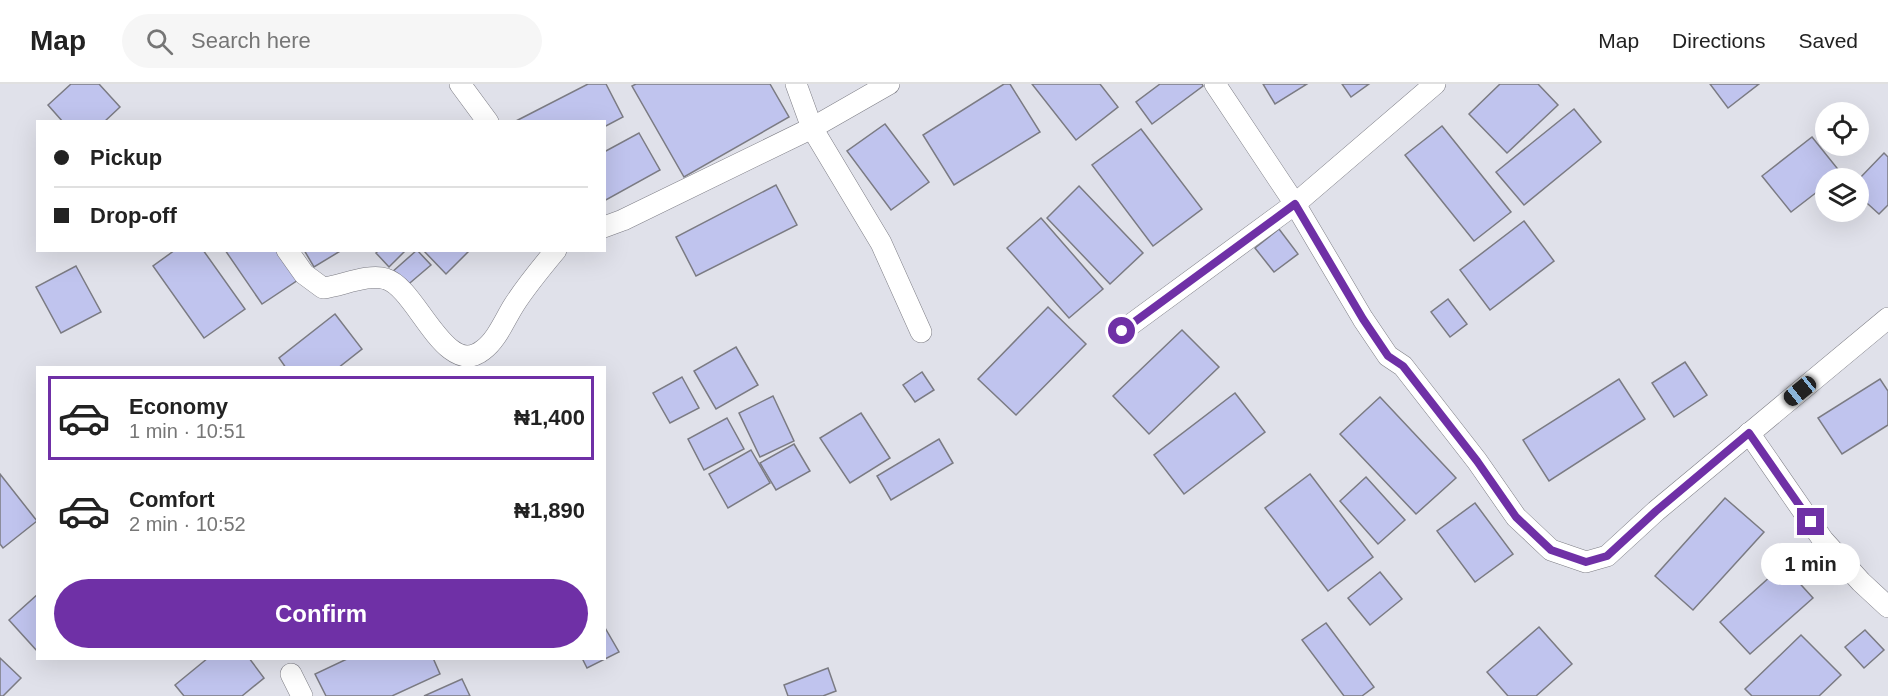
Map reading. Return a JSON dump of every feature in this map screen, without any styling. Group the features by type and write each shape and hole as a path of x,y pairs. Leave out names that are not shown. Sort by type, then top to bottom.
{"street":[{"path":"460,84 487,120"},
{"path":"796,84 812,128 881,243 921,332"},
{"path":"606,226 812,128 890,84"},
{"path":"1215,84 1295,204 1363,319 1388,356 1403,366 1477,461 1516,517 1551,550 1586,562 1607,556 1656,511 1888,318"},
{"path":"1122,331 1295,204 1435,84"},
{"path":"288,252 304,274 323,288 374,277 386,279 397,285 410,297 444,346 458,354 466,355 483,351 501,329 520,296 554,252"},
{"path":"1749,433 1823,540 1861,582 1888,607"},
{"path":"291,674 302,696"}],"building":[{"path":"71,84 99,84 120,107 106,120 61,120 48,105"},
{"path":"588,84 606,84 623,117 606,126 606,120 518,120"},
{"path":"636,84 770,84 789,117 684,177 632,86"},
{"path":"1004,84 1010,84 1040,132 954,185 923,135"},
{"path":"1032,84 1100,84 1118,107 1076,140"},
{"path":"1160,84 1202,84 1203,86 1152,124 1136,102"},
{"path":"1263,84 1307,84 1275,104"},
{"path":"1342,84 1369,84 1351,97"},
{"path":"1500,84 1538,84 1558,105 1507,153 1469,114"},
{"path":"1710,84 1759,84 1728,108"},
{"path":"1574,109 1601,142 1524,205 1496,172"},
{"path":"885,124 929,182 891,210 847,151"},
{"path":"1442,126 1511,212 1474,241 1405,155"},
{"path":"1141,129 1202,209 1153,246 1092,165"},
{"path":"639,133 660,170 606,200 606,151"},
{"path":"1812,137 1815,141 1815,156 1827,156 1837,168 1815,168 1815,193 1791,212 1762,176"},
{"path":"1884,153 1888,157 1888,205 1879,214 1869,205 1869,169"},
{"path":"776,185 797,225 696,276 676,237"},
{"path":"1079,186 1143,253 1110,284 1047,218"},
{"path":"1041,218 1103,289 1069,318 1007,248"},
{"path":"1524,221 1554,261 1490,310 1460,270"},
{"path":"1279,229 1298,254 1274,272 1255,248"},
{"path":"172,252 204,252 245,309 204,338 153,266"},
{"path":"226,252 283,252 301,278 262,304"},
{"path":"305,252 339,252 314,267"},
{"path":"377,252 404,252 389,267"},
{"path":"415,252 419,252 431,265 404,288 391,273"},
{"path":"425,252 468,252 446,274"},
{"path":"76,266 101,312 61,333 36,287"},
{"path":"1448,299 1467,324 1450,337 1431,312"},
{"path":"1048,307 1086,344 1016,415 978,379"},
{"path":"335,314 362,349 341,366 285,366 279,358"},
{"path":"1182,330 1219,367 1149,434 1113,396"},
{"path":"736,347 758,385 716,409 694,371"},
{"path":"1685,362 1707,395 1674,417 1652,383"},
{"path":"922,372 934,390 915,402 903,385"},
{"path":"682,377 699,408 670,423 653,393"},
{"path":"1619,379 1645,419 1549,481 1523,440"},
{"path":"1880,379 1888,391 1888,425 1842,454 1818,418"},
{"path":"1235,393 1265,432 1184,494 1154,455"},
{"path":"773,396 794,441 760,457 739,413"},
{"path":"1380,397 1456,478 1416,514 1340,434"},
{"path":"861,413 890,458 850,483 820,438"},
{"path":"727,418 744,449 704,470 688,439"},
{"path":"939,439 953,463 891,500 877,476"},
{"path":"794,444 810,471 776,490 760,463"},
{"path":"751,450 770,483 728,508 709,474"},
{"path":"0,474 36,522 3,548 0,544"},
{"path":"1310,474 1373,557 1328,591 1265,508"},
{"path":"1366,477 1405,520 1378,544 1340,501"},
{"path":"1725,498 1764,532 1693,610 1655,576"},
{"path":"1475,503 1513,554 1475,582 1437,531"},
{"path":"1783,565 1813,598 1750,654 1720,622"},
{"path":"1380,572 1402,599 1370,625 1348,598"},
{"path":"36,596 36,650 9,620"},
{"path":"1326,623 1374,687 1362,696 1344,696 1302,640"},
{"path":"1539,627 1572,664 1536,696 1508,696 1487,672"},
{"path":"606,629 619,652 606,658"},
{"path":"1865,630 1884,650 1864,668 1845,647"},
{"path":"1801,635 1841,675 1819,696 1752,696 1745,689"},
{"path":"0,658 21,678 3,696 0,696"},
{"path":"206,660 250,660 264,678 242,696 184,696 175,685"},
{"path":"345,660 434,660 440,674 392,696 326,696 315,674"},
{"path":"583,660 603,660 587,668"},
{"path":"828,668 836,691 823,696 788,696 784,685"},
{"path":"462,679 470,696 424,696"}],"route":[{"path":"1122,331 1295,204 1363,319 1388,356 1403,366 1477,461 1516,517 1551,550 1586,562 1607,556 1656,511 1749,433 1811,522"}]}
